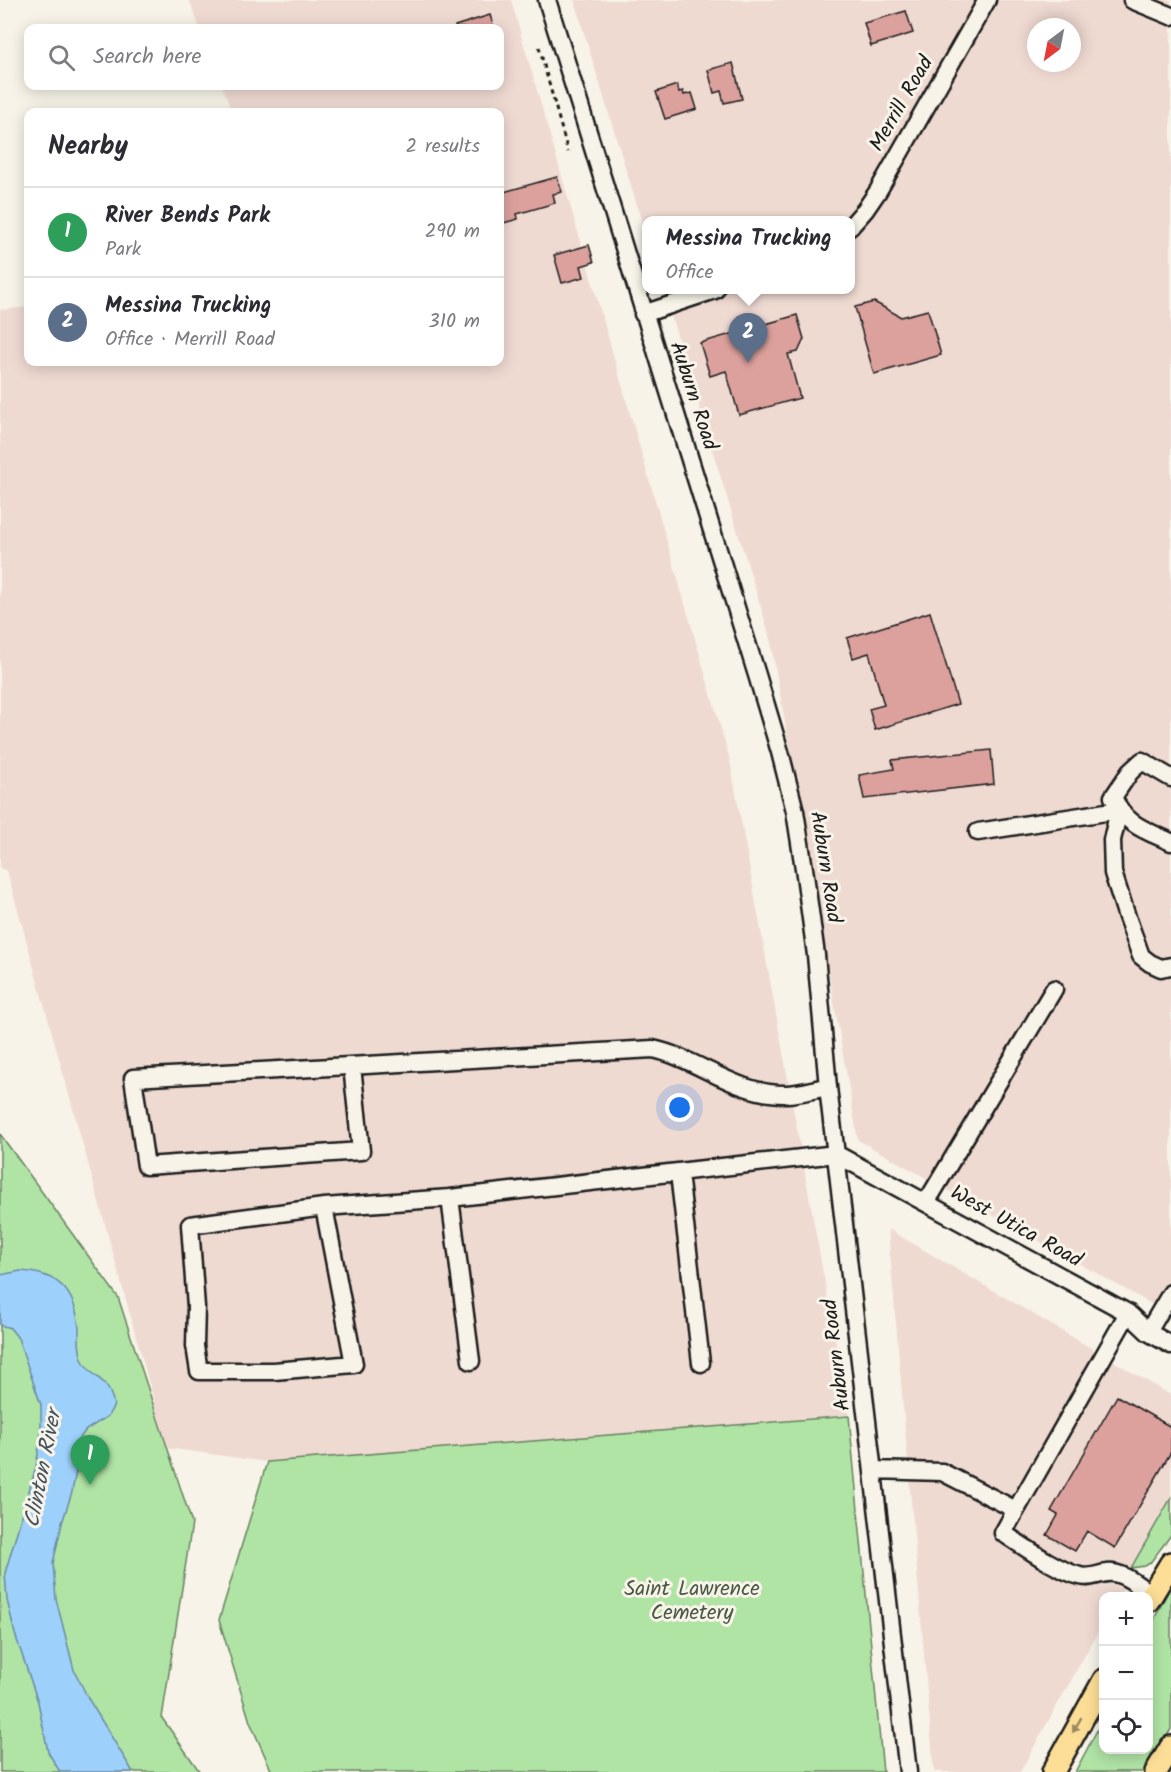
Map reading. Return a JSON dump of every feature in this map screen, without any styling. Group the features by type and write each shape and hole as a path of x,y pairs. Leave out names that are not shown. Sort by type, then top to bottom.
{"main road":[{"path":"1153,1593 1171,1563"},
{"path":"1053,1772 1099,1689"},
{"path":"1162,1770 1171,1747"}],"street":[{"name":"Auburn Road","path":"547,0 757,675 790,791 806,875 816,955 828,1087 908,1772"},
{"name":"Merrill Road","path":"855,221 878,191 987,0"},
{"path":"1132,0 1171,16"},
{"path":"643,314 703,294"},
{"path":"1171,778 1142,761 1130,771 1113,797 1119,810 1132,824 1171,842"},
{"path":"978,832 1119,810"},
{"path":"1119,810 1112,840 1113,873 1127,917 1141,957 1161,968 1171,966"},
{"path":"926,1203 1054,989"},
{"path":"352,1066 361,1151 146,1166 133,1078 653,1049 670,1053 747,1089 786,1094 828,1087"},
{"path":"324,1207 354,1364 274,1371 199,1371 195,1346 196,1308 190,1225 324,1207 450,1198 836,1154"},
{"name":"West Utica Road","path":"836,1154 1128,1313 1148,1332 1171,1345"},
{"path":"679,1173 701,1364"},
{"path":"450,1198 471,1361"},
{"path":"1148,1332 1171,1293"},
{"path":"1128,1313 1003,1533 1045,1560 1079,1576 1090,1577 1107,1572 1118,1573 1142,1592"},
{"path":"873,1470 942,1472 1016,1509"}],"path":[{"path":"539,47 568,152"}],"shaded area":[{"path":"189,0 511,0 730,760 849,1416 267,1462 167,1448 7,871 0,868 0,310 24,307 24,366 504,366 504,108 230,108 224,90 504,90 504,24 198,24"},
{"path":"574,0 1171,0 1171,1315 858,1140 770,637 664,294 855,294 855,216 642,216 642,222"},
{"path":"888,1229 1171,1395 1171,1503 1121,1592 1099,1592 1099,1630 1020,1772 934,1772"}],"green space":[{"path":"0,1134 118,1297 192,1523 162,1718 200,1772 0,1772"},
{"name":"Saint Lawrence Cemetery","path":"849,1416 883,1772 272,1772 250,1722 219,1620 267,1462"},
{"path":"1171,1498 1171,1535 1150,1563 1131,1568"},
{"path":"1171,1586 1171,1729 1146,1772 1075,1772 1099,1727 1099,1754 1153,1754 1153,1621"}],"water":[{"name":"Clinton River","path":"20,1271 45,1275 62,1286 69,1294 77,1315 81,1357 87,1367 108,1389 114,1405 108,1416 86,1430 78,1440 76,1449 78,1461 72,1492 53,1563 56,1599 74,1670 89,1700 133,1772 60,1772 48,1752 38,1702 15,1634 7,1600 5,1573 36,1467 41,1433 41,1405 18,1338 10,1328 0,1325 0,1275"}],"building":[{"path":"906,11 913,33 871,46 864,23"},
{"path":"490,15 493,24 461,24"},
{"path":"733,63 742,99 724,103 721,91 714,93 708,70"},
{"path":"677,85 679,92 683,91 684,95 692,93 697,109 665,119 656,92"},
{"path":"557,177 562,192 553,194 555,203 517,214 518,219 504,223 504,192"},
{"path":"589,245 594,262 581,266 584,277 562,283 554,255"},
{"path":"874,302 901,317 928,310 941,355 874,374 855,307"},
{"path":"797,315 804,339 798,352 788,354 800,398 739,415 726,371 710,376 700,343"},
{"path":"930,612 958,704 875,730 869,709 884,705 869,653 853,658 847,638"},
{"path":"991,750 994,784 864,799 859,775 894,769 892,760"},
{"path":"1117,1396 1171,1427 1171,1452 1115,1548 1087,1531 1075,1551 1047,1535 1058,1515 1051,1511"}],"place":[{"name":"Messina Trucking","path":"748,363"},
{"name":"River Bends Park","path":"90,1485"}]}
